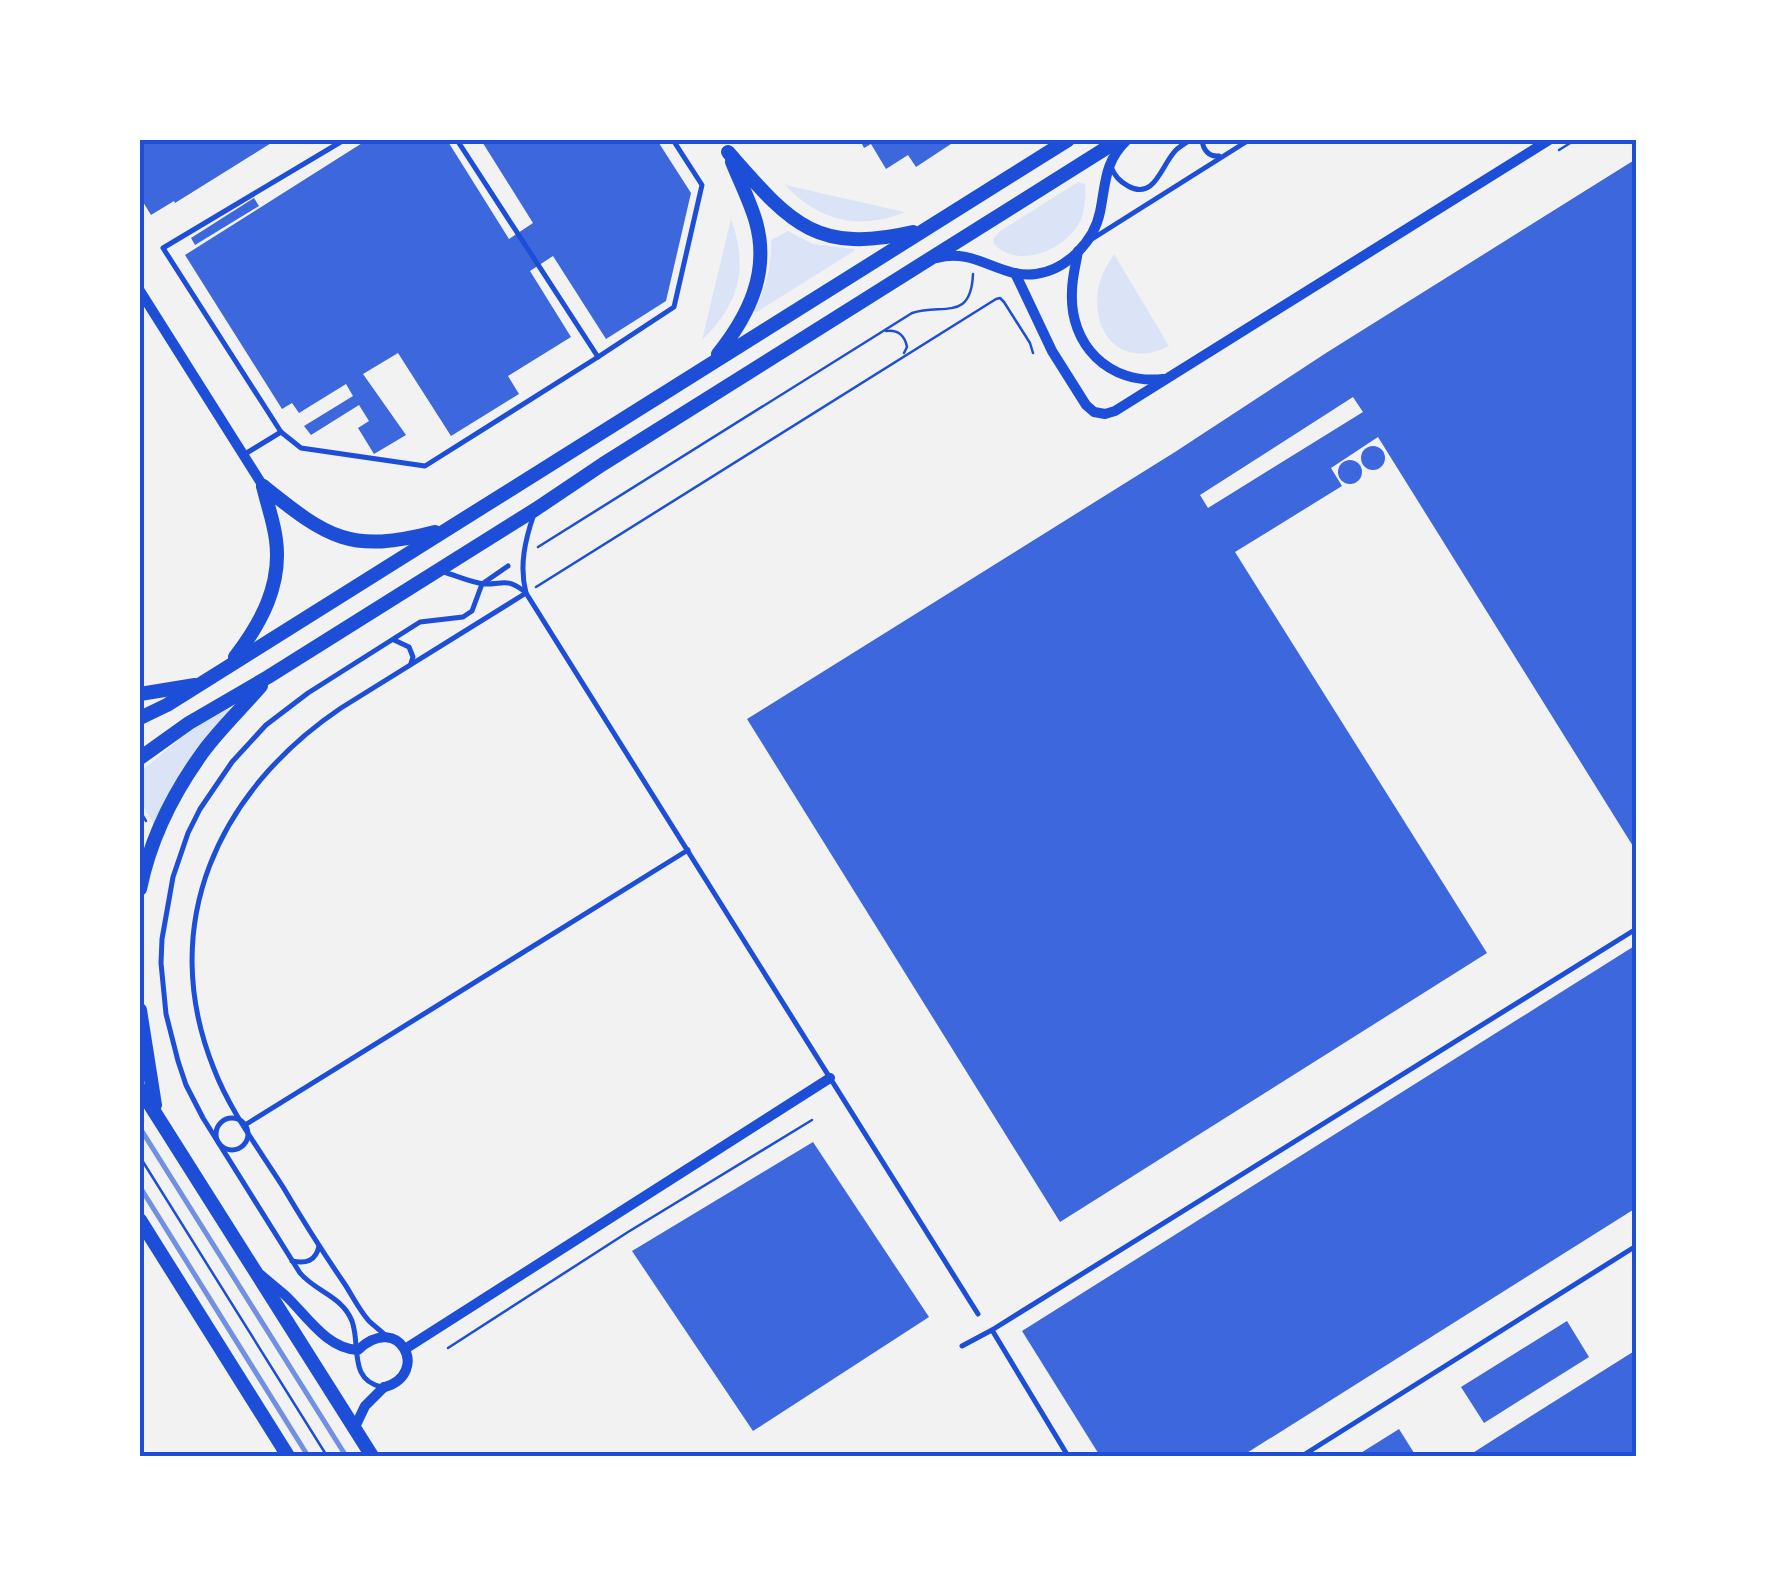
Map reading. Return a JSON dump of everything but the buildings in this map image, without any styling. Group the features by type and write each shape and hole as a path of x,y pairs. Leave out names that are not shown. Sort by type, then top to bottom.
{"main road":[{"path":"140,718 1068,140"},
{"path":"140,758 189,723 268,678 1120,140"},
{"path":"724,146 785,213 818,232 840,238 883,239 924,230"},
{"path":"712,362 744,316 760,277 761,261 756,221 724,146"},
{"path":"262,486 322,530 358,541 399,541 450,528"},
{"path":"230,665 262,617 276,574 276,536 262,486"},
{"path":"140,889 154,841 172,800 221,730 268,678"},
{"path":"140,694 200,684"},
{"path":"140,1010 157,1116"},
{"path":"140,1089 372,1456"},
{"path":"140,1220 288,1456"}],"street":[{"path":"1128,140 1104,179 1100,213 1082,247 1072,293 1073,309 1080,336 1105,366 1134,379 1169,379"},
{"path":"1015,274 1052,351 1086,406 1094,412 1115,412 1550,140"},
{"path":"926,261 958,254 1015,274 1031,275 1065,262 1082,247"},
{"path":"140,290 262,486"},
{"path":"404,1349 830,1078"},
{"path":"252,1268 338,1346 358,1350 369,1340 386,1336 394,1338 404,1349 408,1359 404,1374 366,1406 355,1427"}],"lane":[{"path":"344,140 164,248 290,442 302,448 425,466 674,307 702,185 673,140"},
{"path":"457,140 598,358"},
{"path":"1111,163 1114,175 1124,184 1135,189 1148,188 1174,151 1190,140"},
{"path":"1202,140 1210,155 1224,155"},
{"path":"1082,247 1249,140"},
{"path":"244,455 281,432"},
{"path":"536,509 523,556 526,593 978,1314"},
{"path":"384,1387 363,1378 358,1371 351,1318 343,1305 306,1280 292,1261 186,1085 166,1014 162,938 172,878 200,808 232,762 266,725 308,693 420,622 463,616 472,611 482,584 508,566"},
{"path":"438,570 482,584 510,582 526,593"},
{"path":"386,1336 367,1319 318,1246 224,1092 201,1030 196,1002 195,927 214,853 228,824 278,759 319,723 526,593"},
{"path":"392,640 405,643 412,652 410,666"},
{"path":"245,1125 688,850"},
{"path":"962,1346 1636,929"},
{"path":"236,1119 245,1125 247,1140 240,1148 226,1149 218,1142 216,1132 222,1122 236,1119"},
{"path":"292,1261 311,1260 318,1246"},
{"path":"1302,1456 1636,1246"},
{"path":"992,1330 1068,1456"}],"path":[{"path":"523,556 918,311 955,309 966,301 974,280 965,259 958,254"},
{"path":"526,593 998,298 1030,343 1032,354"},
{"path":"883,332 895,330 904,337 907,347 900,358"},
{"path":"448,1348 812,1120"},
{"path":"140,1157 327,1456"}],"shaded area":[{"path":"1078,182 1085,184 1084,209 1067,238 1030,255 1017,256 994,244 993,239 1000,231"},
{"path":"785,185 905,212 872,221 841,219 812,207"},
{"path":"731,219 739,254 737,284 725,313 702,340"},
{"path":"788,231 813,244 854,251 754,311 767,277 771,240"},
{"path":"1114,254 1169,346 1138,354 1125,351 1106,334 1097,307 1098,290"},
{"path":"228,706 230,712 191,757 153,823 140,801 140,772 192,729"}],"railway":[{"path":"140,1128 346,1456"},
{"path":"140,1187 308,1456"}]}
